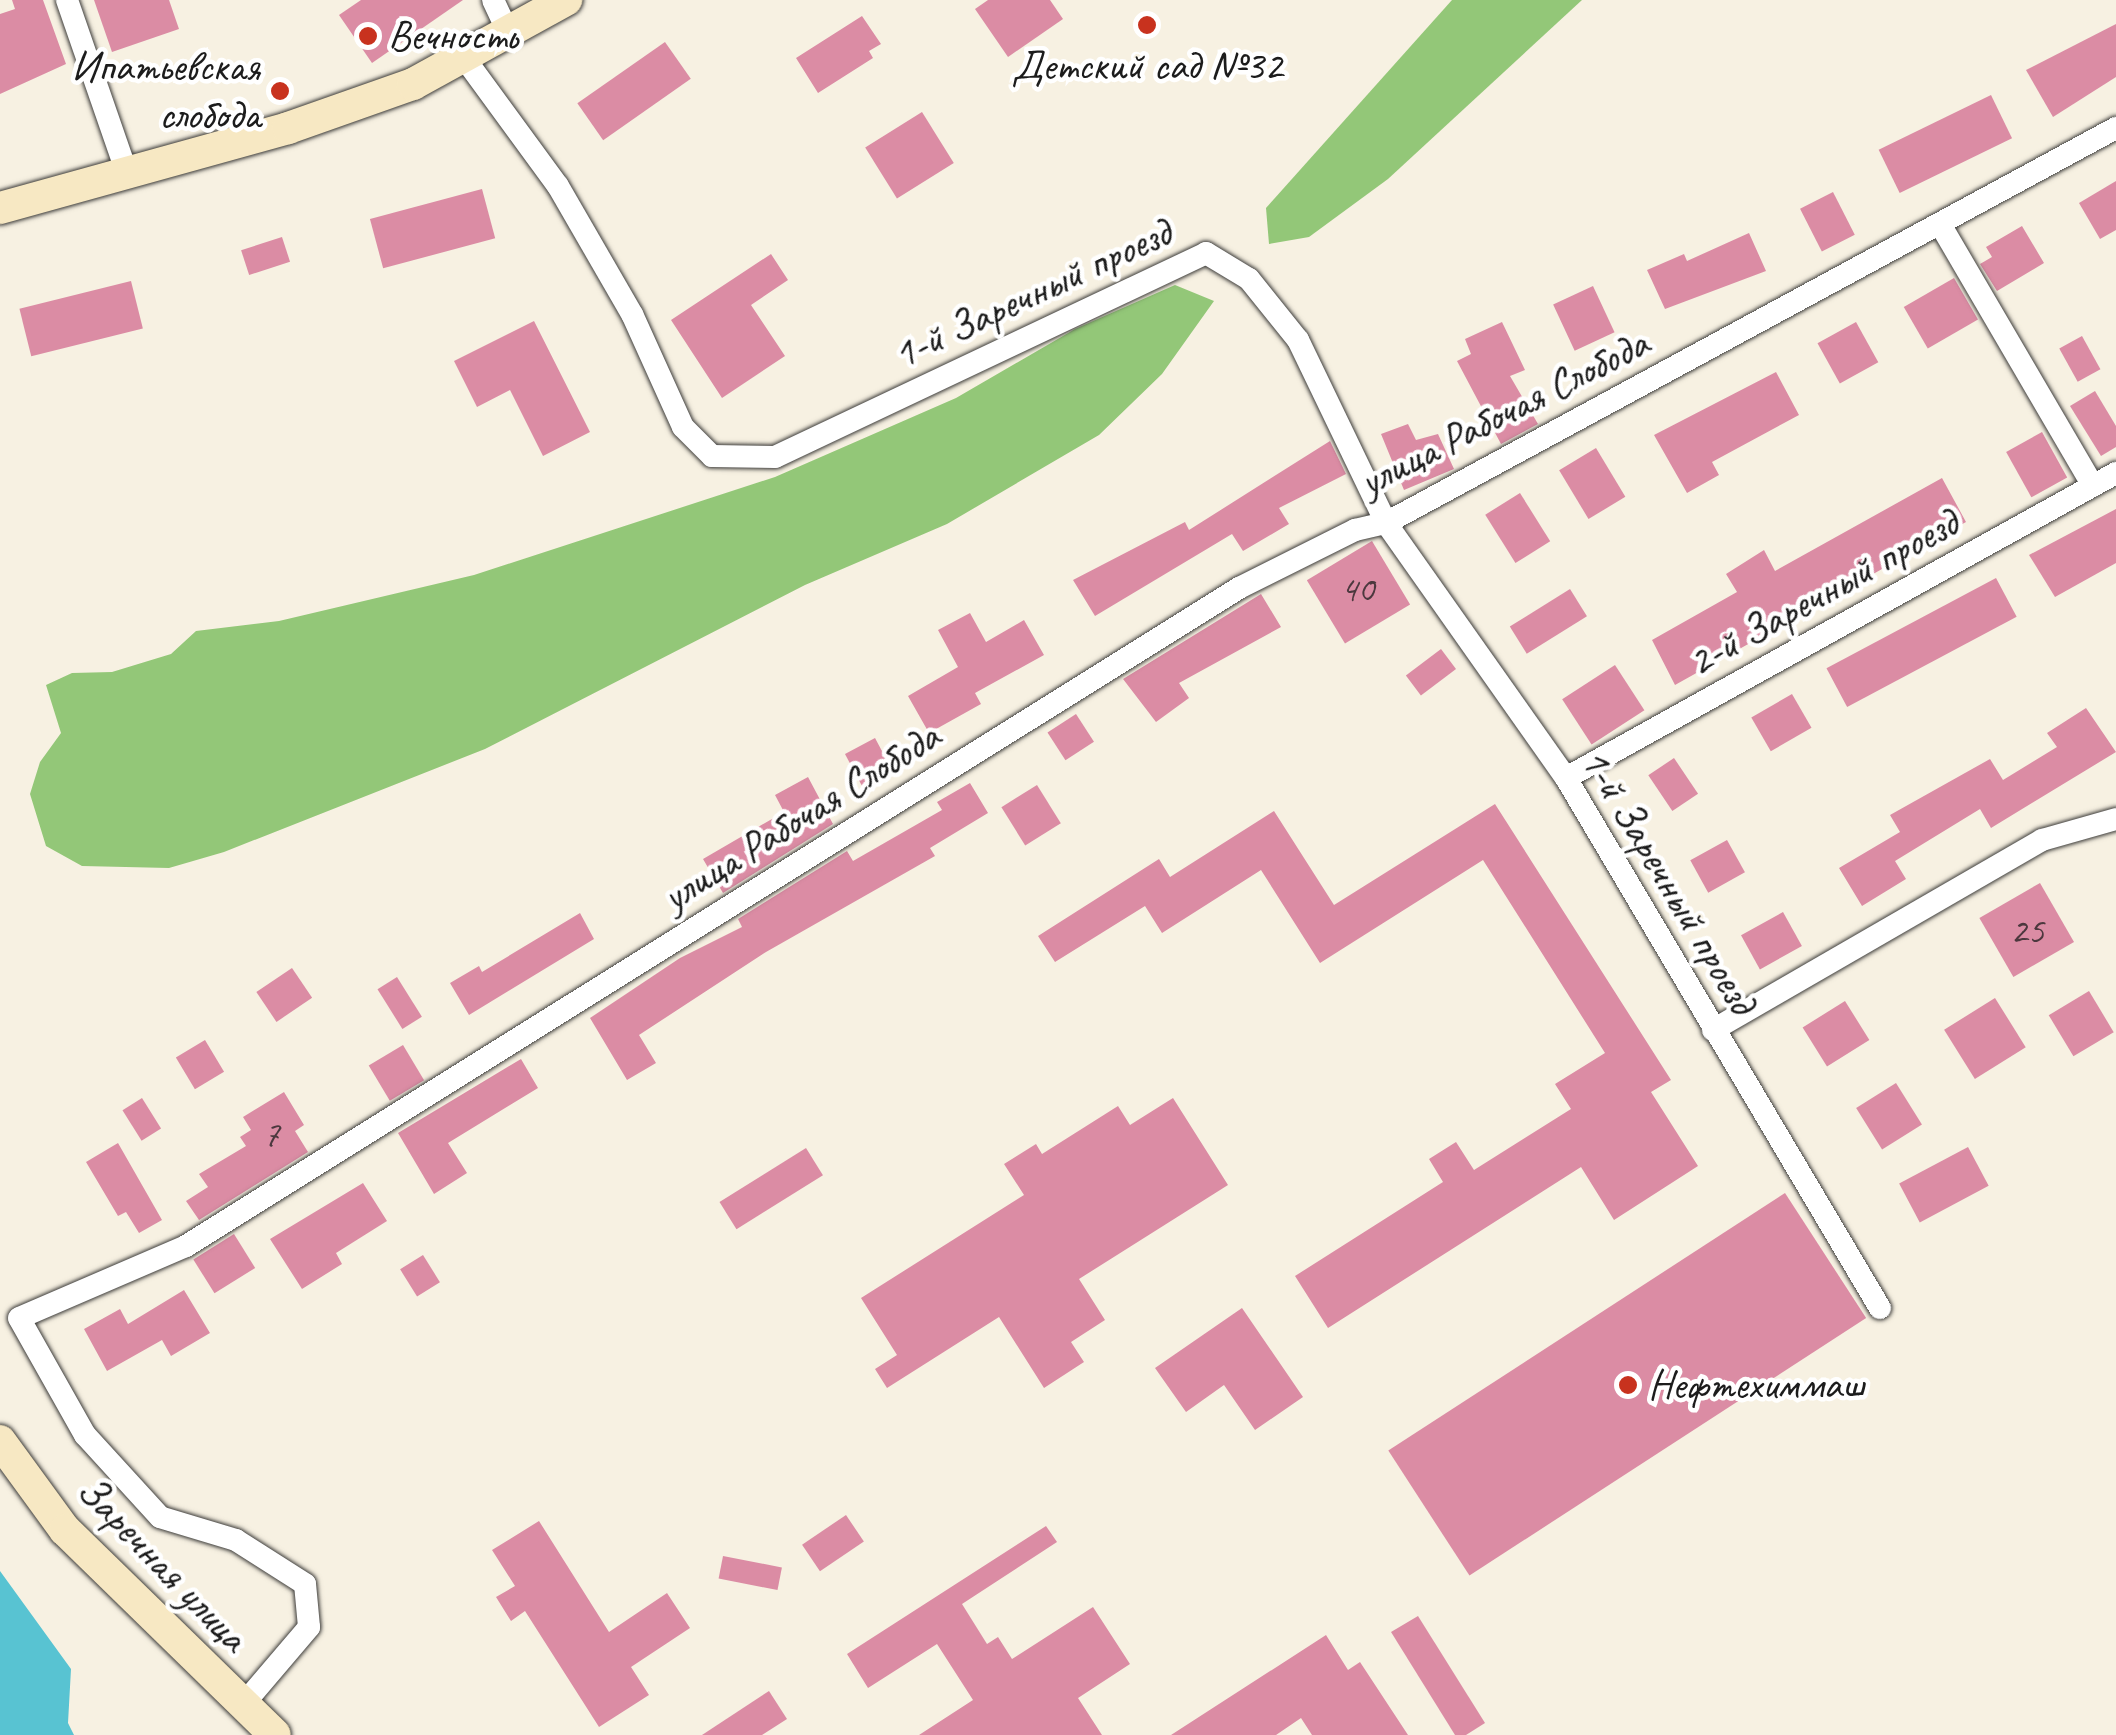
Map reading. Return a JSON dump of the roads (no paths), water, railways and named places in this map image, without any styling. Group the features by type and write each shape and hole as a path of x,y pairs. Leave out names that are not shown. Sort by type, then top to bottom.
{"main road":[{"path":"0,208 288,128 466,59 566,0"},
{"name":"Заречная улица","path":"0,1441 65,1530 241,1707 275,1735"}],"street":[{"path":"67,0 127,173"},
{"path":"493,0 510,34"},
{"name":"1-й Заречный проезд","path":"466,59 558,186 632,314 682,427 712,456 774,458 1206,253 1248,279 1298,340 1386,523 1566,778 1880,1308"},
{"name":"улица Рабочая Слобода","path":"241,1707 309,1627 305,1584 236,1540 160,1517 85,1435 20,1318 186,1246 1239,588 1355,530 1386,523 2116,128"},
{"path":"1940,224 2094,486"},
{"name":"2-й Заречный проезд","path":"1566,778 2116,473"},
{"path":"1712,1030 2042,840 2116,818"}],"water":[{"path":"0,1571 71,1669 68,1723 74,1735 0,1735"}],"place":[{"name":"Детский сад №32","path":"1147,25"},
{"name":"Вечность","path":"368,36"},
{"name":"Ипатьевская слобода","path":"280,91"},
{"name":"Нефтехиммаш","path":"1628,1385"}]}
